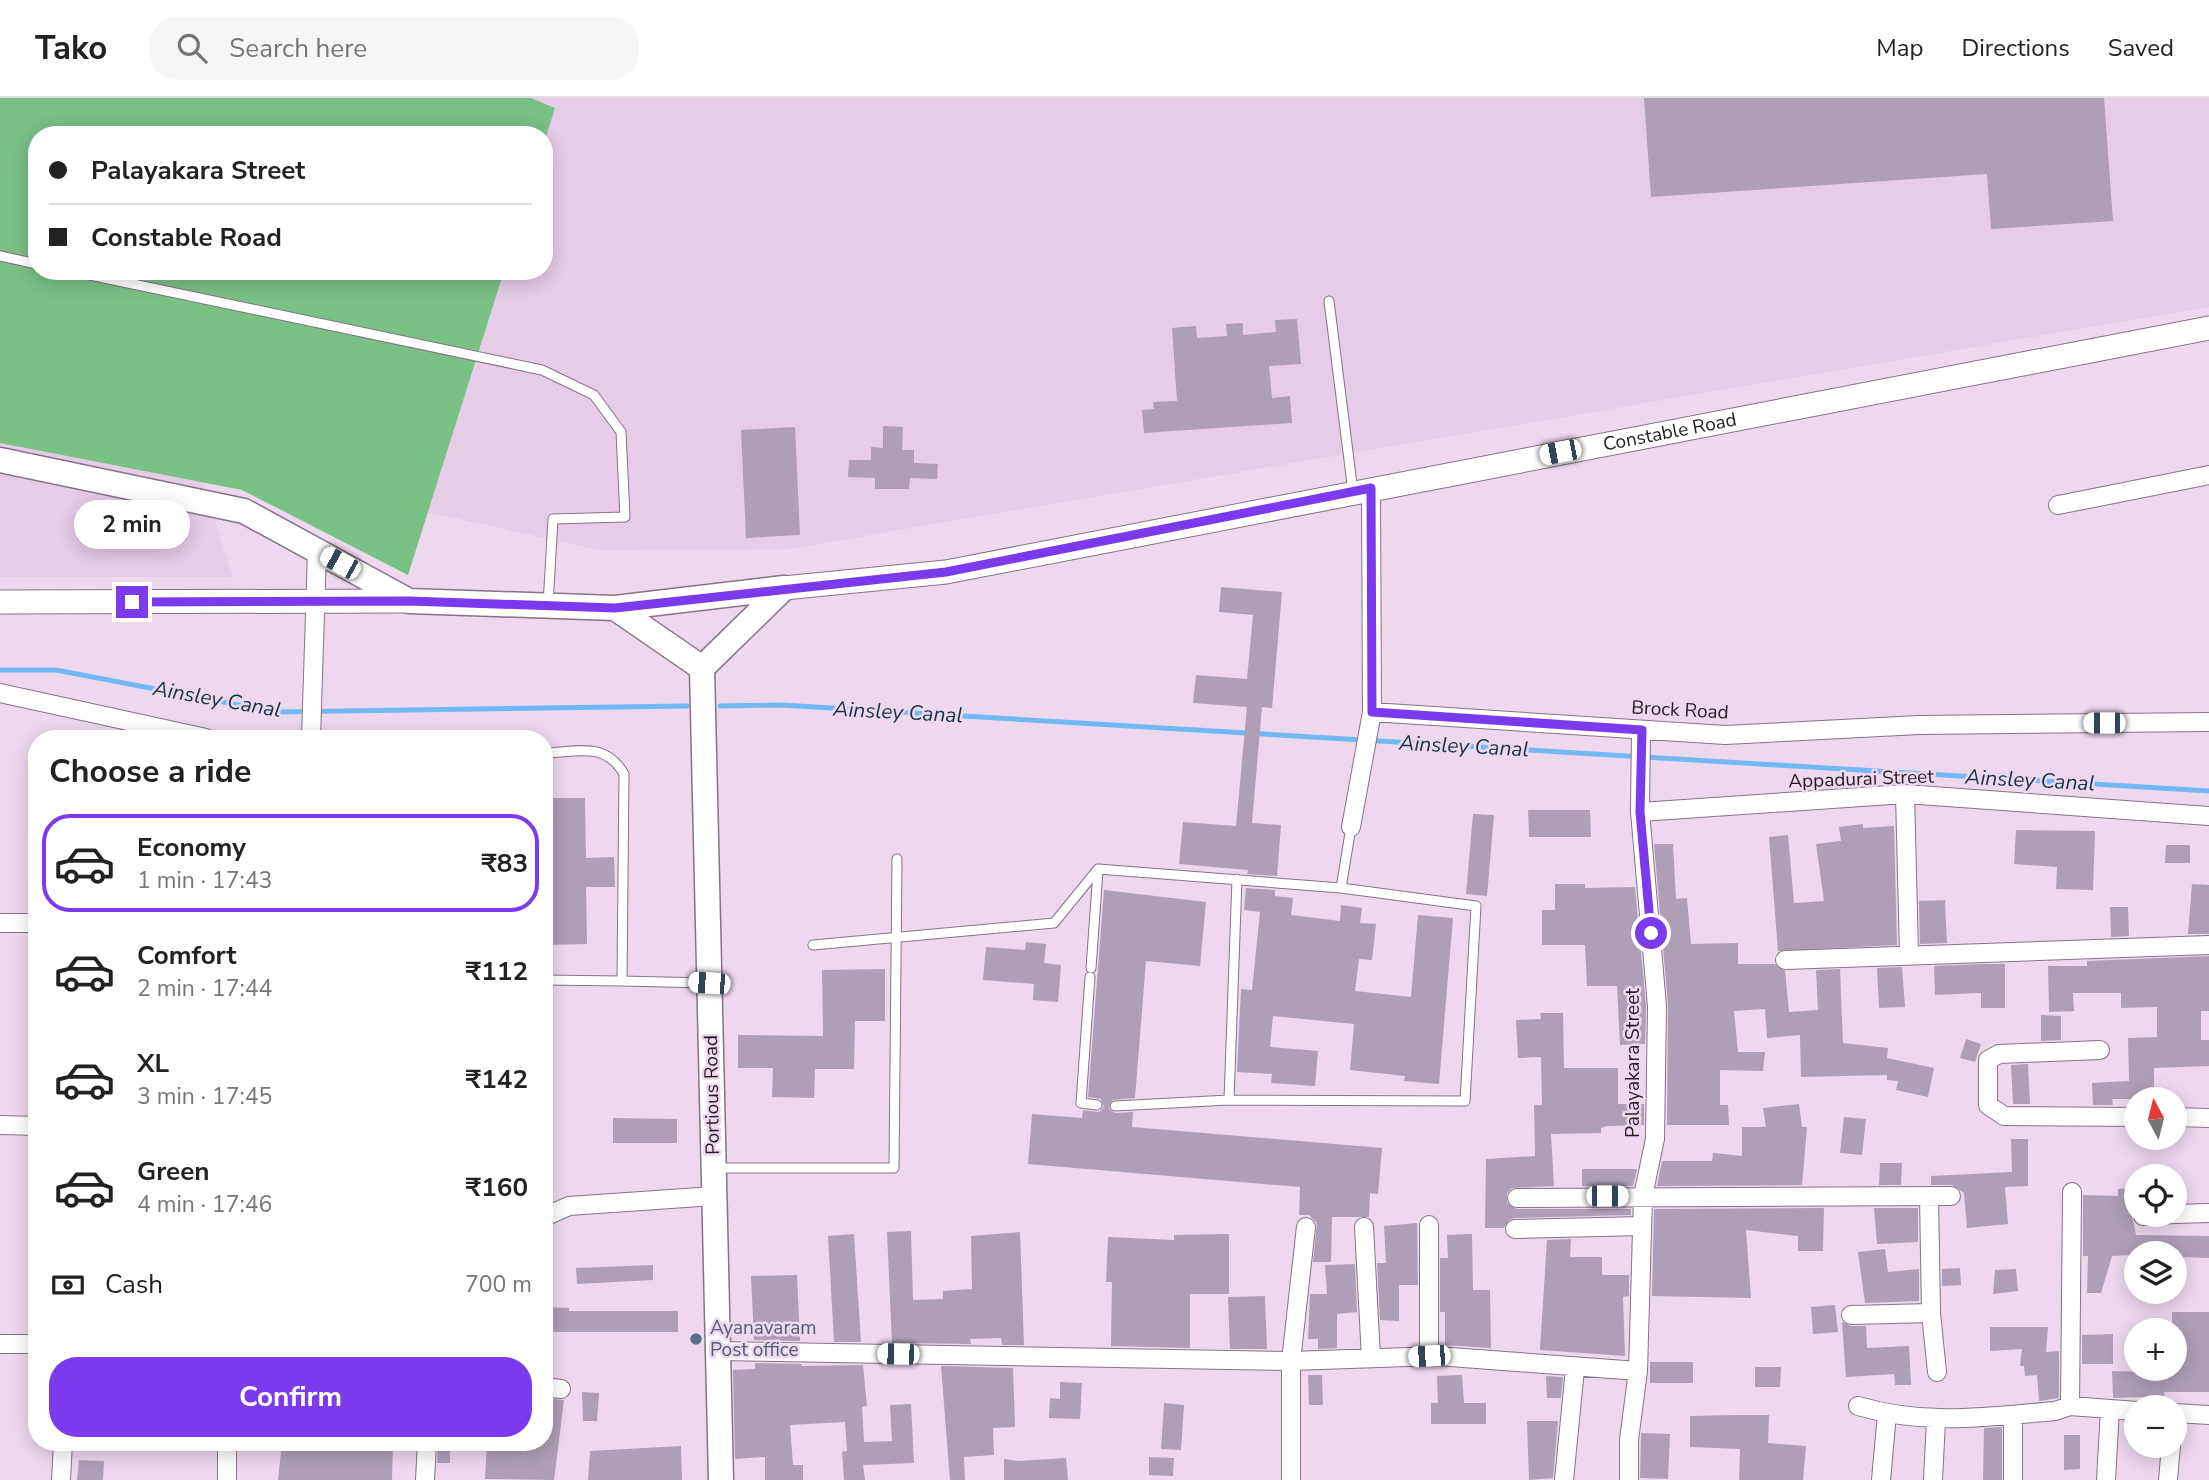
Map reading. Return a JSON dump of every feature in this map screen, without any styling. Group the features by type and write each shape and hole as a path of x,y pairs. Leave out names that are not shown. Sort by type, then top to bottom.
{"main road":[{"path":"0,460 244,511 409,601"},
{"name":"Constable Road","path":"409,601 615,608 784,588"},
{"path":"615,608 702,668 784,588"},
{"name":"Portious Road","path":"702,668 721,1480"}],"street":[{"name":"Constable Road","path":"784,588 946,572 2209,328"},
{"path":"2058,505 2209,475"},
{"path":"1351,827 1372,712 1362,490"},
{"path":"311,730 317,551"},
{"name":"Constable Road","path":"0,602 409,601"},
{"path":"0,694 169,730"},
{"name":"Brock Road","path":"1372,712 1725,735 1919,726 2209,722"},
{"name":"Palayakara Street","path":"1629,1480 1629,1440 1638,1371 1643,1196 1655,1139 1657,1006 1640,812 1642,730"},
{"path":"1905,794 1909,955"},
{"name":"Appadurai Street","path":"1640,812 1905,794 2209,816"},
{"path":"0,923 28,923"},
{"path":"1786,960 2209,945"},
{"path":"2100,1050 1999,1054 1988,1060 1988,1105 2004,1116 2124,1117"},
{"path":"2188,1118 2209,1118"},
{"path":"0,1125 28,1126"},
{"path":"2070,1406 2073,1192"},
{"path":"553,1213 569,1206 714,1196"},
{"path":"1929,1196 1931,1312 1937,1372"},
{"path":"1517,1198 1951,1196"},
{"path":"2187,1214 2209,1213"},
{"path":"1429,1225 1429,1356"},
{"path":"1515,1228 1642,1226"},
{"path":"1291,1480 1291,1361 1306,1227"},
{"path":"1364,1227 1371,1358"},
{"path":"1851,1315 1931,1312"},
{"path":"0,1344 28,1343"},
{"path":"718,1351 1291,1361 1429,1356 1575,1369 1638,1371"},
{"path":"1564,1480 1575,1369"},
{"path":"1858,1406 1887,1415 1937,1421 2056,1411 2070,1406 2124,1410"},
{"path":"2106,1480 2110,1409"},
{"path":"2187,1414 2209,1415"},
{"path":"1881,1480 1887,1415"},
{"path":"2012,1480 2014,1415"},
{"path":"1933,1480 1937,1421"},
{"path":"61,1480 63,1451"},
{"path":"227,1451 227,1480"},
{"path":"425,1480 427,1451"},
{"path":"2168,1480 2170,1458"}],"lane":[{"path":"0,256 28,262"},
{"path":"114,280 542,370 594,395 621,432 625,517 553,519 548,606"},
{"path":"1329,301 1362,490"},
{"path":"553,753 600,751 616,759 625,774 622,981"},
{"path":"1340,887 1351,827"},
{"path":"713,1168 894,1168 897,859"},
{"path":"813,945 1054,923 1098,869"},
{"path":"1098,869 1340,887 1476,906 1465,1101 1229,1100 1115,1106"},
{"path":"1097,1105 1081,1103 1098,869"},
{"path":"1229,1100 1237,879"},
{"path":"553,980 709,983"}],"shaded area":[{"path":"0,98 2209,98 2209,307 788,549 599,550 196,461 233,577 0,577"}],"green space":[{"path":"0,98 531,98 555,108 549,126 28,126 28,280 501,280 408,575 242,490 0,443"}],"building":[{"path":"1644,98 2104,98 2113,221 1991,229 1987,174 1651,197"},
{"path":"1297,319 1301,364 1269,366 1272,398 1290,396 1292,423 1144,433 1142,410 1154,409 1153,402 1177,401 1172,328 1196,326 1197,338 1227,336 1226,324 1243,323 1243,335 1276,332 1275,320"},
{"path":"883,426 903,427 902,450 914,450 914,463 938,464 937,479 910,478 909,489 875,489 875,478 848,477 849,460 871,460 871,447 883,448"},
{"path":"795,427 800,535 746,538 741,430"},
{"path":"1221,587 1282,592 1272,708 1262,707 1252,823 1281,825 1277,876 1247,874 1248,870 1179,864 1183,822 1236,826 1247,707 1193,703 1196,675 1247,679 1253,615 1219,612"},
{"path":"553,798 585,798 586,858 614,857 615,887 586,887 587,944 553,945"},
{"path":"1528,810 1590,810 1591,837 1529,837"},
{"path":"1473,814 1494,815 1487,896 1466,894"},
{"path":"1863,824 1863,828 1894,826 1897,945 1778,951 1769,837 1788,835 1794,903 1824,901 1816,844 1841,841 1839,827"},
{"path":"2016,830 2095,831 2093,890 2056,889 2057,867 2014,864"},
{"path":"1654,844 1673,844 1676,899 1687,898 1691,944 1738,943 1738,964 1775,964 1785,971 1789,1012 1818,1010 1816,970 1840,969 1843,1043 1888,1048 1887,1058 1934,1068 1928,1097 1896,1090 1898,1081 1887,1080 1887,1075 1801,1077 1800,1035 1767,1038 1765,1009 1734,1011 1738,1052 1765,1052 1763,1071 1720,1070 1720,1105 1728,1105 1729,1125 1667,1125 1668,1005"},
{"path":"2166,845 2190,845 2190,863 2165,863"},
{"path":"1555,884 1585,884 1585,888 1635,887 1646,1006 1645,1044 1620,1045 1617,986 1587,986 1585,945 1542,945 1542,910 1555,910"},
{"path":"2192,884 2209,885 2209,934 2188,934"},
{"path":"1246,888 1275,890 1275,896 1293,898 1291,915 1340,921 1341,905 1362,908 1360,923 1376,924 1372,960 1359,959 1355,991 1411,997 1418,915 1453,918 1439,1084 1404,1081 1405,1076 1350,1070 1354,1024 1273,1016 1270,1047 1318,1051 1315,1086 1271,1083 1272,1074 1237,1072 1241,989 1252,990 1260,912 1244,910"},
{"path":"1104,890 1206,902 1200,966 1146,961 1135,1098 1112,1100 1109,1109 1115,1113 1133,1112 1132,1127 1382,1148 1378,1194 1370,1193 1369,1217 1332,1217 1331,1262 1313,1262 1317,1223 1309,1215 1299,1215 1300,1187 1028,1164 1032,1114 1082,1118 1083,1110 1099,1112 1104,1107 1101,1099 1088,1097"},
{"path":"1945,900 1947,943 1920,944 1919,901"},
{"path":"2110,907 2128,907 2129,936 2111,937"},
{"path":"1026,942 1046,944 1044,963 1061,965 1058,1002 1033,1000 1034,984 983,980 986,947 1025,950"},
{"path":"2209,956 2209,1011 2201,1011 2201,1040 2209,1040 2209,1066 2154,1068 2154,1087 2124,1087 2124,1099 2112,1099 2113,1105 2093,1105 2092,1083 2129,1081 2128,1038 2157,1037 2157,1007 2121,1008 2121,993 2073,993 2074,1011 2049,1012 2048,966 2087,966 2087,961"},
{"path":"2005,964 2005,1008 1981,1008 1981,993 1935,995 1934,966"},
{"path":"1902,967 1905,1007 1879,1008 1877,968"},
{"path":"885,969 885,1021 855,1021 854,1069 815,1069 814,1098 772,1097 773,1068 738,1068 738,1035 823,1036 822,970"},
{"path":"1540,1013 1563,1013 1564,1068 1618,1068 1618,1104 1644,1104 1644,1125 1607,1126 1601,1128 1601,1133 1551,1134 1554,1186 1512,1188 1507,1193 1507,1203 1517,1209 1631,1209 1631,1215 1515,1218 1509,1220 1504,1228 1485,1228 1486,1159 1535,1156 1534,1105 1542,1105 1541,1057 1518,1058 1516,1020 1541,1019"},
{"path":"2041,1015 2061,1016 2061,1040 2041,1041"},
{"path":"1966,1039 1981,1044 1975,1062 1960,1058"},
{"path":"2028,1064 2030,1104 2013,1104 2011,1065"},
{"path":"1799,1104 1802,1127 1807,1127 1802,1185 1657,1186 1662,1161 1712,1161 1713,1153 1742,1156 1742,1127 1766,1127 1763,1108"},
{"path":"1844,1117 1866,1119 1862,1155 1840,1153"},
{"path":"613,1118 677,1119 677,1143 613,1143"},
{"path":"2011,1139 2028,1139 2028,1186 2005,1187 2008,1224 1967,1228 1964,1193 1952,1185 1931,1185 1931,1176 2012,1172"},
{"path":"1880,1163 1902,1163 1901,1185 1879,1185"},
{"path":"1582,1169 1637,1169 1633,1186 1582,1186"},
{"path":"2118,1189 2124,1189 2124,1227 2134,1227 2136,1235 2209,1236 2209,1258 2187,1257 2187,1241 2124,1241 2124,1255 2112,1256 2101,1293 2087,1293 2088,1256 2083,1256 2083,1195 2118,1196"},
{"path":"1824,1208 1823,1251 1798,1251 1798,1236 1746,1230 1751,1298 1652,1296 1654,1209"},
{"path":"1874,1208 1918,1208 1918,1242 1877,1244"},
{"path":"1417,1223 1418,1285 1399,1285 1399,1321 1380,1320 1377,1263 1386,1263 1384,1226"},
{"path":"911,1231 913,1300 943,1299 943,1291 972,1289 971,1236 1020,1232 1024,1345 1002,1345 1001,1338 970,1339 971,1344 892,1343 887,1232"},
{"path":"854,1234 861,1342 834,1342 828,1236"},
{"path":"1229,1234 1229,1294 1190,1294 1190,1348 1111,1346 1112,1282 1106,1282 1108,1237 1174,1240 1174,1235"},
{"path":"1472,1234 1473,1290 1490,1290 1491,1348 1445,1345 1445,1312 1440,1312 1440,1258 1448,1258 1447,1235"},
{"path":"1571,1239 1570,1257 1602,1257 1602,1275 1629,1275 1629,1296 1623,1297 1625,1356 1540,1350 1547,1240"},
{"path":"1885,1249 1888,1272 1919,1269 1919,1301 1865,1303 1858,1252"},
{"path":"1355,1264 1357,1312 1337,1314 1337,1348 1318,1349 1318,1339 1308,1339 1310,1294 1327,1294 1325,1265"},
{"path":"653,1265 653,1280 577,1284 576,1268"},
{"path":"1960,1268 1961,1285 1942,1286 1942,1269"},
{"path":"2016,1269 2018,1291 1993,1294 1995,1270"},
{"path":"797,1275 800,1341 754,1340 751,1276"},
{"path":"1265,1296 1267,1349 1230,1349 1228,1297"},
{"path":"1835,1305 1838,1332 1813,1334 1811,1307"},
{"path":"553,1307 569,1308 569,1311 678,1311 678,1332 553,1332"},
{"path":"2172,1312 2209,1312 2209,1392 2164,1392 2164,1395 2124,1395 2124,1398 2113,1398 2112,1371 2124,1371 2124,1381 2187,1381 2187,1318 2172,1318"},
{"path":"1842,1322 1851,1326 1866,1326 1867,1348 1909,1346 1911,1385 1895,1385 1894,1374 1846,1377"},
{"path":"1990,1327 2048,1327 2046,1352 2059,1351 2059,1398 2039,1401 2037,1375 2025,1376 2024,1366 2020,1366 2022,1349 1990,1351"},
{"path":"2113,1334 2113,1364 2082,1364 2082,1335"},
{"path":"1650,1362 1693,1362 1693,1383 1650,1383"},
{"path":"755,1363 802,1366 863,1365 867,1406 862,1407 864,1442 892,1441 890,1405 911,1404 914,1463 863,1465 865,1480 844,1480 842,1452 847,1451 845,1422 790,1425 793,1465 803,1465 803,1480 765,1480 765,1457 735,1459 733,1370 755,1369"},
{"path":"941,1366 1013,1368 1015,1427 993,1428 994,1455 964,1457 965,1480 950,1480"},
{"path":"1755,1367 1781,1367 1780,1387 1755,1387"},
{"path":"1308,1375 1322,1375 1323,1405 1309,1405"},
{"path":"1462,1375 1464,1403 1486,1403 1486,1424 1431,1424 1431,1403 1438,1403 1437,1376"},
{"path":"1546,1376 1563,1377 1561,1398 1547,1398"},
{"path":"1060,1382 1082,1383 1080,1419 1049,1418 1050,1398 1060,1399"},
{"path":"582,1392 599,1393 597,1421 583,1421"},
{"path":"553,1399 564,1400 554,1480 485,1479 487,1451 553,1451"},
{"path":"1164,1403 1184,1405 1181,1450 1161,1449"},
{"path":"1769,1415 1768,1443 1806,1446 1803,1480 1739,1480 1740,1449 1690,1447 1690,1416"},
{"path":"1527,1421 1558,1421 1553,1478 1529,1480"},
{"path":"2002,1427 2002,1480 1983,1480 1984,1428"},
{"path":"1641,1433 1670,1434 1668,1479 1640,1478"},
{"path":"2064,1435 2080,1435 2080,1469 2064,1470"},
{"path":"681,1446 682,1480 588,1480 590,1451"},
{"path":"281,1451 393,1451 392,1480 278,1480"},
{"path":"438,1451 450,1451 450,1463 437,1463"},
{"path":"1149,1457 1174,1458 1173,1476 1149,1475"},
{"path":"1066,1458 1068,1480 1004,1480 1004,1459 1018,1461"},
{"path":"79,1460 104,1461 103,1480 77,1480"}],"waterway":[{"name":"Ainsley Canal","path":"0,670 56,670 276,712 687,706"},
{"name":"Ainsley Canal","path":"720,706 781,705 2209,791"}],"place":[{"name":"Ayanavaram Post office","path":"696,1339"}],"route":[{"path":"132,602 409,601 615,608 946,572 1371,488 1372,712 1642,730 1640,812 1651,933"}]}
